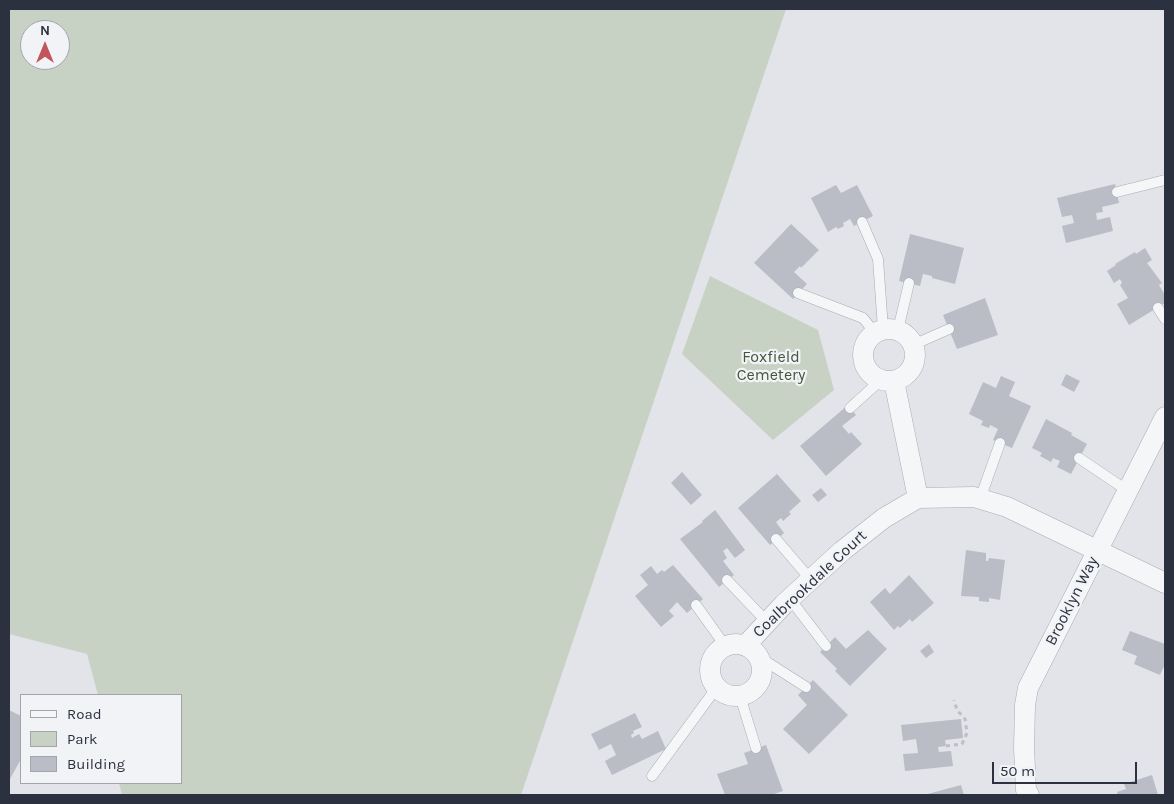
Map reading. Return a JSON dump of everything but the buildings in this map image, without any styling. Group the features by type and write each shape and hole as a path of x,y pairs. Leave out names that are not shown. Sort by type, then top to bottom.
{"street":[{"path":"885,331 907,336 913,345 915,358 908,374 888,381 869,373 864,365 863,347 868,339 885,331"},
{"path":"888,381 918,498"},
{"name":"Brooklyn Way","path":"1029,795 1026,790 1024,748 1025,705 1028,688 1165,417"},
{"name":"Coalbrookdale Court","path":"743,650 790,599 842,551 884,518 918,498 974,497 1007,507 1165,582"},
{"path":"721,650 743,650 762,664 760,682 748,694 731,696 723,693 712,680 711,664 721,650"}],"lane":[{"path":"1117,192 1165,180"},
{"path":"862,222 878,259 885,331"},
{"path":"885,331 908,283"},
{"path":"798,293 863,318 885,331"},
{"path":"1158,308 1165,319"},
{"path":"913,345 949,329"},
{"path":"850,408 888,381"},
{"path":"980,499 1000,443"},
{"path":"1079,458 1128,491"},
{"path":"776,540 811,580"},
{"path":"727,580 767,622"},
{"path":"790,599 826,646"},
{"path":"696,605 743,650 806,687"},
{"path":"652,776 717,687"},
{"path":"740,696 756,748"}],"path":[{"path":"946,746 962,744 967,733 965,720 957,710 954,700"}],"green space":[{"path":"9,9 786,9 521,795 122,795 119,784 182,784 182,694 98,694 87,654 9,634"},
{"name":"Foxfield Cemetery","path":"710,276 818,330 834,390 773,440 682,354"}]}
